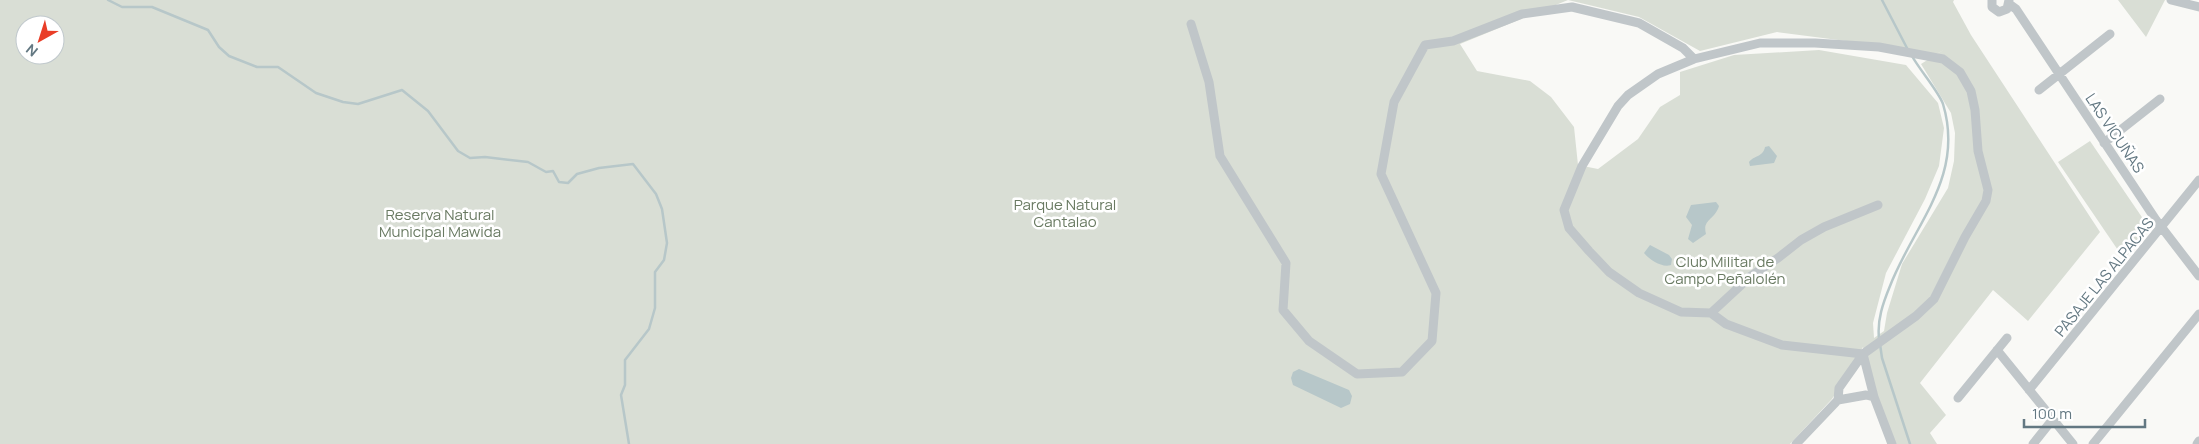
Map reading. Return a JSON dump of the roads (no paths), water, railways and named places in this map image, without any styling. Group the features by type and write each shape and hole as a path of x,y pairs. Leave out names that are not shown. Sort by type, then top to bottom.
{"street":[{"name":"LAS VICUÑAS","path":"1992,0 1992,7 1996,11 2004,11 2013,2 2104,143 2162,227 2199,276"},
{"path":"2172,0 2199,8"},
{"path":"1191,24 1209,82 1220,156 1286,263 1284,310 1309,341 1357,374 1402,372 1432,341 1436,293 1381,174 1393,107 1425,46 1453,41 1522,14 1572,7 1639,23 1683,48 1694,59"},
{"path":"2039,90 2110,34"},
{"path":"1838,400 1839,388 1863,354 1890,336 1934,299 1965,237 1986,201 1988,190 1978,150 1975,110 1971,91 1960,72 1943,59 1894,50 1815,43 1760,43 1694,59 1658,74 1628,95 1618,106 1582,166 1564,210 1569,228 1574,234 1609,272 1639,293 1681,312 1711,313 1726,324 1782,345 1863,354"},
{"path":"2104,143 2160,99"},
{"name":"PASAJE LAS ALPACAS","path":"2029,390 2199,180"},
{"path":"1711,313 1751,276 1801,240 1824,227 1878,205"},
{"path":"2093,444 2199,314"},
{"path":"1958,398 2006,338"},
{"path":"1997,350 2073,444"},
{"path":"1863,354 1874,397 1892,444"},
{"path":"1796,444 1838,400 1857,396 1874,397"},
{"path":"2033,444 2053,419"},
{"path":"2196,444 2199,441"}],"waterway":[{"path":"108,0 122,7 152,7 208,30 219,47 229,56 257,67 278,67 316,93 343,102 358,104 402,90 428,111 458,151 470,158 485,157 528,162 546,172 553,171 559,182 568,183 577,174 599,168 633,164 656,194 662,209 667,243 664,260 655,272 655,308 649,329 625,360 625,385 621,395 629,444"},
{"path":"1882,0 1908,50"},
{"path":"1879,338 1880,318 1885,299 1900,263 1934,199 1947,155 1948,130 1943,104 1912,56"},
{"path":"1880,344 1882,358 1910,444"}],"park label":[{"name":"Parque Natural Cantalao","path":"1065,212"},
{"name":"Reserva Natural Municipal Mawida","path":"440,222"},
{"name":"Club Militar de Campo Peñalolén","path":"1725,270"}]}
